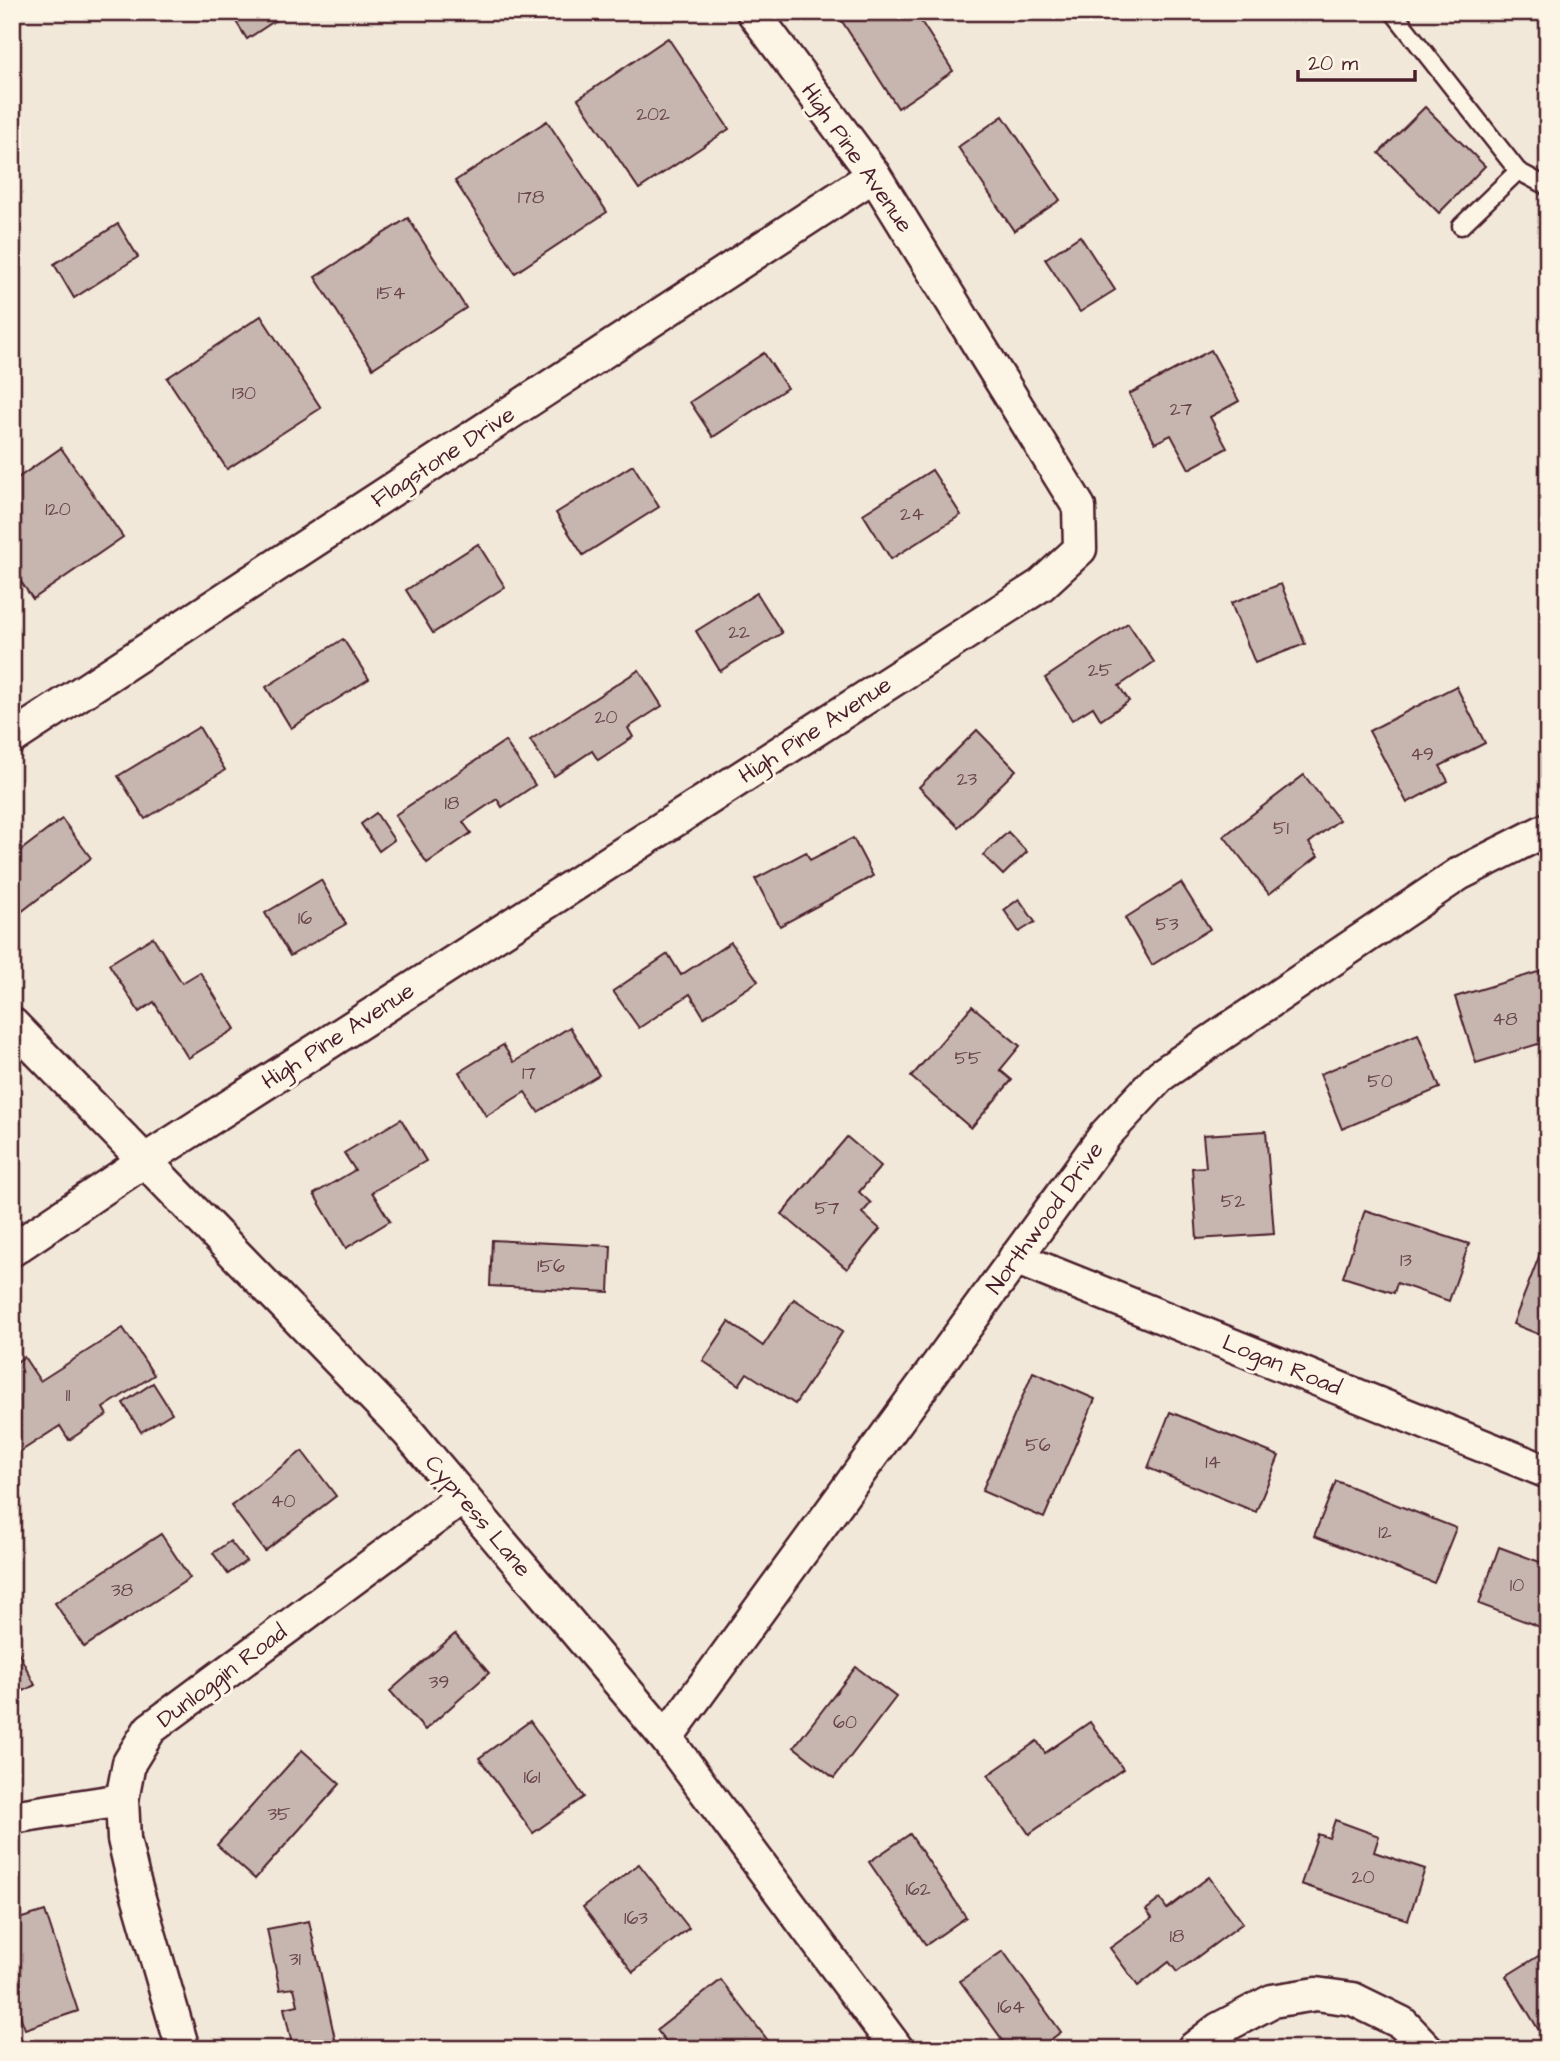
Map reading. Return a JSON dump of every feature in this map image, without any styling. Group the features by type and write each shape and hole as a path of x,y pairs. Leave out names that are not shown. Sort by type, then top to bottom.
{"street":[{"name":"High Pine Avenue","path":"12,1250 144,1161 1041,585 1080,549 1079,507 874,175 754,12"},
{"name":"Flagstone Drive","path":"12,738 874,175"},
{"name":"Northwood Drive","path":"666,1738 1105,1134 1161,1075 1459,874 1548,829"},
{"name":"Cypress Lane","path":"12,1024 407,1431 666,1738 897,2049"},
{"name":"Logan Road","path":"1015,1258 1548,1472"},
{"name":"Dunloggin Road","path":"183,2049 124,1839 122,1800 129,1763 150,1729 462,1498"},
{"path":"12,1817 122,1800"},
{"path":"1193,2049 1219,2029 1272,2001 1316,1994 1353,1999 1378,2011 1402,2023 1427,2049"}],"lane":[{"path":"1393,12 1518,171 1548,187"},
{"path":"1461,226 1518,171"}],"building":[{"path":"230,12 288,12 247,39"},
{"path":"836,12 915,12 953,71 898,108"},
{"path":"668,38 729,129 639,189 578,99"},
{"path":"1425,107 1485,166 1439,213 1379,153"},
{"path":"1003,116 1060,200 1014,231 958,147"},
{"path":"547,121 607,212 515,273 455,181"},
{"path":"408,218 466,308 373,368 315,277"},
{"path":"118,224 138,257 74,298 54,264"},
{"path":"1080,236 1115,290 1080,312 1045,259"},
{"path":"261,316 321,408 227,469 167,378"},
{"path":"1211,350 1239,401 1210,417 1227,448 1189,469 1171,435 1155,443 1129,394"},
{"path":"764,353 787,388 713,437 690,402"},
{"path":"61,448 123,537 33,599 12,569 12,482"},
{"path":"633,465 659,507 583,555 556,513"},
{"path":"932,470 961,515 891,559 863,514"},
{"path":"478,544 505,587 433,633 406,590"},
{"path":"1281,584 1305,644 1255,663 1231,603"},
{"path":"757,593 782,633 720,671 696,631"},
{"path":"1128,623 1154,662 1119,686 1129,701 1101,720 1093,707 1072,720 1045,678"},
{"path":"343,639 369,679 291,728 266,687"},
{"path":"639,670 662,706 628,728 633,737 598,760 592,751 554,776 530,740"},
{"path":"1456,686 1485,743 1440,766 1448,781 1407,803 1369,731"},
{"path":"199,727 225,770 145,819 118,776"},
{"path":"977,730 1016,770 958,827 919,787"},
{"path":"505,741 535,785 502,807 497,799 463,822 471,833 427,863 395,815"},
{"path":"1304,775 1339,820 1309,843 1318,856 1269,894 1224,836"},
{"path":"376,813 394,840 379,851 361,824"},
{"path":"62,819 91,858 21,912 12,900 12,857"},
{"path":"1008,832 1027,852 1003,875 983,855"},
{"path":"853,838 873,876 780,926 755,879 806,852 810,860"},
{"path":"321,880 346,924 290,956 265,913"},
{"path":"1181,883 1210,929 1152,965 1125,918"},
{"path":"1019,899 1035,922 1019,932 1004,910"},
{"path":"153,937 182,983 200,972 235,1029 188,1058 154,1002 139,1012 109,964"},
{"path":"731,942 758,981 704,1017 690,994 639,1028 613,991 668,954 681,975"},
{"path":"1548,969 1548,1041 1476,1063 1455,997"},
{"path":"972,1006 1020,1046 1000,1070 1012,1080 971,1128 911,1077"},
{"path":"570,1027 599,1075 538,1112 525,1092 486,1116 459,1072 503,1045 514,1062"},
{"path":"1418,1034 1440,1088 1342,1129 1320,1074"},
{"path":"401,1119 426,1161 372,1192 390,1221 346,1248 314,1194 355,1170 344,1153"},
{"path":"1266,1131 1274,1234 1197,1239 1192,1168 1206,1167 1203,1135"},
{"path":"847,1137 881,1166 859,1192 871,1203 862,1213 880,1229 847,1269 782,1214"},
{"path":"1365,1210 1469,1244 1449,1301 1397,1283 1394,1293 1343,1277"},
{"path":"492,1240 611,1246 609,1292 490,1286"},
{"path":"1543,1246 1548,1248 1548,1338 1513,1324"},
{"path":"794,1299 843,1331 795,1404 747,1373 739,1385 703,1361 729,1322 763,1346"},
{"path":"123,1328 154,1375 103,1408 107,1415 69,1440 60,1426 12,1457 12,1365 24,1357 40,1381"},
{"path":"1033,1372 1095,1399 1044,1518 982,1491"},
{"path":"153,1383 172,1413 141,1432 123,1403"},
{"path":"1170,1412 1279,1456 1256,1512 1148,1468"},
{"path":"302,1451 336,1496 265,1551 231,1506"},
{"path":"1336,1481 1456,1528 1434,1583 1314,1536"},
{"path":"161,1534 190,1578 84,1647 55,1603"},
{"path":"230,1541 246,1561 228,1574 213,1553"},
{"path":"1499,1547 1548,1565 1548,1630 1479,1604"},
{"path":"455,1634 489,1673 425,1730 390,1691"},
{"path":"12,1640 35,1685 12,1697"},
{"path":"856,1667 896,1697 834,1778 794,1747"},
{"path":"530,1721 584,1797 533,1833 479,1758"},
{"path":"1090,1722 1123,1769 1029,1834 988,1775 1037,1741 1045,1753"},
{"path":"302,1750 340,1784 255,1879 217,1845"},
{"path":"1335,1820 1379,1836 1374,1852 1425,1869 1408,1920 1301,1884 1318,1834 1329,1838"},
{"path":"910,1834 966,1917 926,1945 869,1862"},
{"path":"639,1864 689,1928 633,1972 583,1907"},
{"path":"1209,1877 1243,1923 1177,1972 1169,1962 1138,1986 1110,1948 1152,1918 1146,1910 1160,1899 1167,1909"},
{"path":"45,1911 78,2011 25,2029 18,2010 12,2012 12,1921"},
{"path":"309,1921 337,2048 333,2049 293,2049 284,2008 298,2005 294,1988 280,1990 267,1929"},
{"path":"1548,1950 1548,2040 1546,2042 1506,1976"},
{"path":"1003,1951 1061,2032 1038,2049 1009,2049 960,1981"},
{"path":"721,1980 773,2047 671,2049 657,2030"}]}
